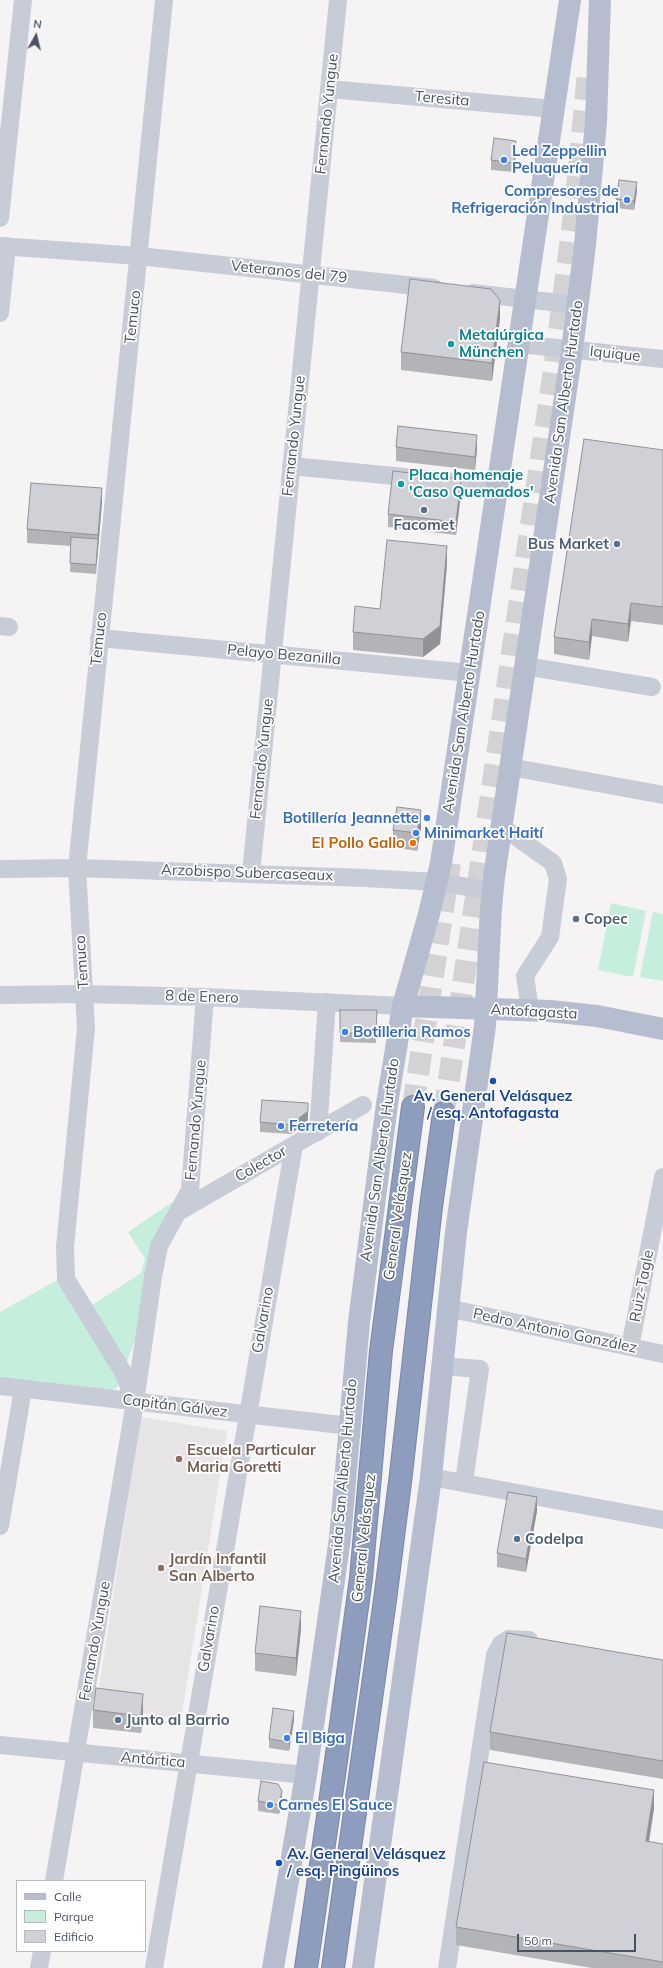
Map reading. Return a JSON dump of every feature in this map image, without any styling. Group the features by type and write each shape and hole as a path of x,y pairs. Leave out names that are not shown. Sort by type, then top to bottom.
{"highway":[{"name":"General Velásquez","path":"306,1968 361,1578 381,1352 413,1107"},
{"name":"General Velásquez","path":"333,1968 385,1600 406,1438 430,1214 444,1113"},
{"path":"297,1968 318,1887"}],"main road":[{"name":"Avenida San Alberto Hurtado","path":"273,1968 306,1775 340,1538 365,1266 386,1104 404,1006 437,882 470,673 570,0"},
{"name":"Avenida San Alberto Hurtado","path":"363,1968 431,1477 447,1308 487,1010 493,891 501,826 578,305 591,187 600,43 600,0"},
{"path":"488,980 504,995 530,1009"},
{"name":"Antofagasta","path":"404,1006 487,1010 530,1009 597,1016 663,1029"}],"street":[{"path":"0,218 7,91 23,0"},
{"name":"Temuco","path":"135,1402 123,1372 66,1279 64,1269 86,1028 77,868 164,0"},
{"name":"Fernando Yungue","path":"251,873 338,0"},
{"name":"Teresita","path":"329,89 554,109"},
{"path":"0,313 3,246"},
{"name":"Veteranos del 79","path":"3,246 139,256 578,305"},
{"name":"Iquique","path":"519,344 663,359"},
{"path":"291,466 498,486"},
{"name":"Pelayo Bezanilla","path":"99,638 470,673"},
{"path":"525,666 652,687"},
{"path":"510,767 663,795"},
{"path":"501,826 552,863 558,879 550,937 525,976 530,1009"},
{"name":"Arzobispo Subercaseaux","path":"0,869 77,868 251,873 437,882 493,891"},
{"name":"8 de Enero","path":"0,995 84,994 205,997 404,1006"},
{"name":"Fernando Yungue","path":"54,1880 135,1402 153,1277 159,1246 180,1211 190,1190 205,997"},
{"path":"318,1132 327,1002"},
{"name":"Colector","path":"180,1211 363,1105"},
{"name":"Galvarino","path":"154,1968 246,1415 294,1146"},
{"name":"Ruiz-Tagle","path":"630,1347 663,1177"},
{"name":"Pedro Antonio González","path":"447,1308 663,1354"},
{"path":"442,1366 480,1369 464,1482"},
{"name":"Capitán Gálvez","path":"0,1386 350,1426"},
{"path":"0,1526 23,1389"},
{"path":"431,1477 663,1520"},
{"path":"446,1968 495,1654 501,1644 509,1639 521,1638 543,1642"},
{"name":"Antártica","path":"0,1746 306,1775"},
{"path":"39,1968 42,1952"}],"shaded area":[{"name":"Jardín Infantil San Alberto","path":"141,1417 227,1431 181,1719 96,1706"}],"green space":[{"path":"611,903 646,911 633,977 598,970"},
{"path":"653,912 663,914 663,981 640,977"},
{"path":"177,1199 143,1319 117,1388 109,1392 0,1378 0,1312 59,1279 80,1313 141,1273 145,1259 128,1232"}],"building":[{"path":"494,138 516,141 514,163 491,160"},
{"path":"619,180 637,182 634,201 616,199"},
{"name":"Metalúrgica München","path":"410,279 491,289 500,300 492,363 401,352"},
{"path":"398,426 477,435 475,457 396,447"},
{"name":"Bus Market","path":"584,439 663,450 663,607 631,603 628,624 592,619 589,642 554,637"},
{"name":"Facomet","path":"393,471 461,479 456,522 388,514"},
{"path":"31,483 102,488 98,535 27,529"},
{"path":"71,537 98,539 96,565 70,563"},
{"path":"387,540 447,546 440,626 423,639 353,632 355,606 380,609"},
{"path":"397,807 421,810 417,833 393,830"},
{"path":"340,1010 377,1010 376,1033 340,1033"},
{"path":"262,1100 308,1103 308,1111 291,1125 260,1122"},
{"name":"Codelpa","path":"508,1492 537,1497 526,1559 497,1553"},
{"path":"260,1606 301,1611 296,1658 255,1653"},
{"path":"507,1633 663,1660 663,1761 490,1732"},
{"path":"96,1688 143,1694 141,1716 93,1710"},
{"path":"273,1708 294,1711 289,1742 269,1739"},
{"path":"484,1762 654,1790 646,1841 663,1844 663,1962 456,1927"},
{"path":"261,1781 278,1784 282,1791 279,1805 258,1801"}],"tunnel":[{"path":"444,1113 554,370 575,207 588,74"},
{"path":"413,1107 450,863"}],"place":[{"name":"Led Zeppellin Peluquería","path":"504,160"},
{"name":"Compresores de Refrigeración Industrial","path":"627,200"},
{"name":"Metalúrgica München","path":"451,344"},
{"name":"Placa homenaje 'Caso Quemados'","path":"401,484"},
{"name":"Facomet","path":"424,510"},
{"name":"Bus Market","path":"617,544"},
{"name":"Botillería Jeannette","path":"427,818"},
{"name":"Minimarket Haití","path":"416,833"},
{"name":"El Pollo Gallo","path":"413,843"},
{"name":"Copec","path":"576,919"},
{"name":"Botilleria Ramos","path":"345,1032"},
{"name":"Av. General Velásquez / esq. Antofagasta","path":"493,1081"},
{"name":"Ferretería","path":"281,1126"},
{"name":"Escuela Particular Maria Goretti","path":"179,1459"},
{"name":"Codelpa","path":"517,1539"},
{"name":"Jardín Infantil San Alberto","path":"161,1568"},
{"name":"Junto al Barrio","path":"118,1720"},
{"name":"El Biga","path":"287,1738"},
{"name":"Carnes El Sauce","path":"270,1805"},
{"name":"Av. General Velásquez / esq. Pingüinos","path":"279,1863"}]}
